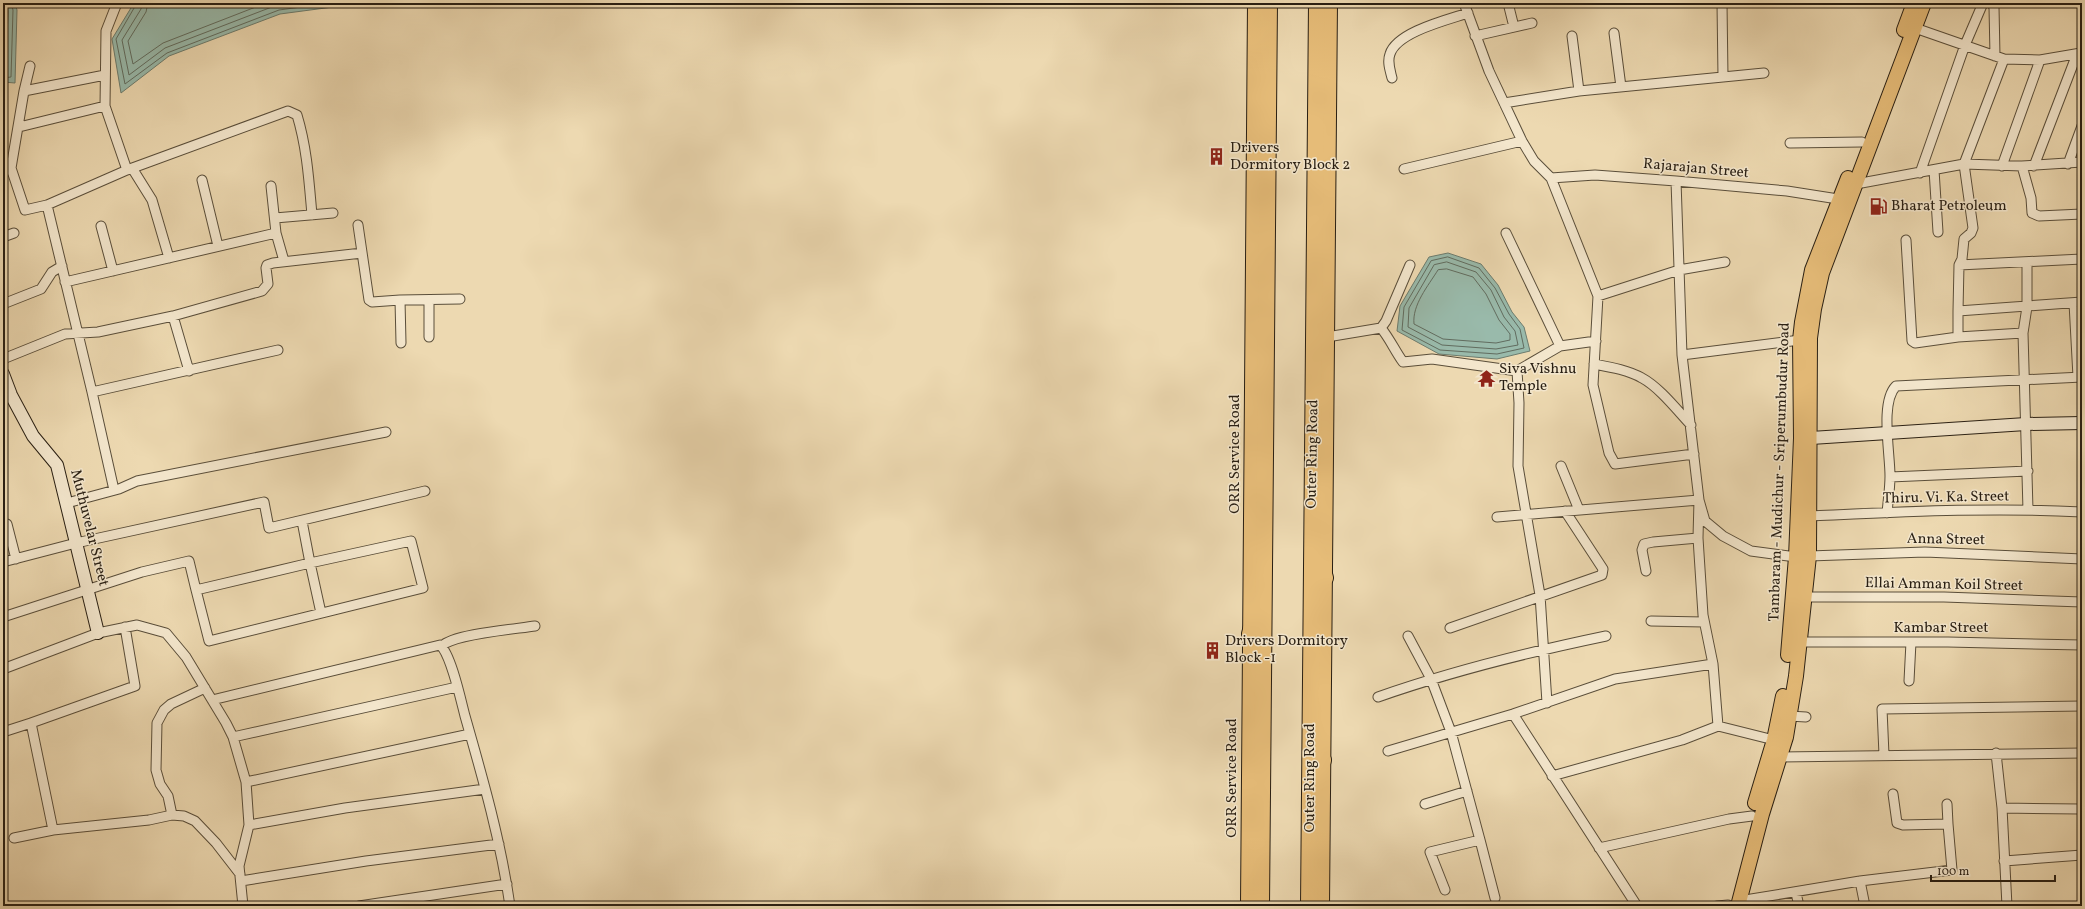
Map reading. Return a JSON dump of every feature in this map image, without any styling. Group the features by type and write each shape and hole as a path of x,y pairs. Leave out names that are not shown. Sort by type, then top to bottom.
{"highway":[{"path":"1261,906 1269,3"},
{"name":"Outer Ring Road","path":"1309,906 1317,3"},
{"path":"1312,532 1325,578"},
{"path":"1250,634 1264,581"},
{"path":"1310,804 1323,760"},
{"path":"1250,809 1262,860"}],"main road":[{"name":"ORR Service Road","path":"1248,906 1250,809 1255,3"},
{"path":"1322,906 1330,3"},
{"name":"Tambaram - Mudichur - Sriperumbudur Road","path":"1851,183 1862,142 1914,3"},
{"name":"Tambaram - Mudichur - Sriperumbudur Road","path":"1730,905 1780,757 1789,716 1800,642 1805,597 1802,556 1800,340 1804,307 1812,270 1851,183 1924,3"},
{"name":"Tambaram - Mudichur - Sriperumbudur Road","path":"1730,905 1752,816 1774,740 1784,692 1802,556 1810,516 1810,338 1814,309 1822,272 1843,200"}],"street":[{"path":"117,3 106,31 106,106 130,169 152,200 169,258"},
{"path":"1464,3 1489,71 1522,142 1534,161 1551,178 1598,296 1593,385 1609,453 1615,464 1694,454"},
{"path":"1508,3 1514,27"},
{"path":"1722,3 1723,77"},
{"path":"1920,174 1965,45 1983,3"},
{"path":"1991,3 1994,7 1995,56"},
{"path":"1392,78 1388,62 1390,55 1398,42 1425,28 1468,13"},
{"path":"1476,36 1532,23"},
{"path":"1915,28 2004,59 2040,60 2079,53"},
{"path":"1614,33 1620,87"},
{"path":"1572,36 1579,91"},
{"path":"2034,166 2079,53"},
{"path":"1958,337 1959,265 1962,259 1964,239 1971,233 1972,228 1964,164 2004,59"},
{"path":"2002,166 2040,60"},
{"path":"30,66 18,127 7,170 26,210 47,205 130,169 281,114 293,112 297,115 306,154 312,215"},
{"path":"1504,103 1579,91 1764,73"},
{"path":"24,91 105,74"},
{"path":"18,127 106,106"},
{"path":"2068,164 2082,126"},
{"path":"1404,169 1522,142"},
{"path":"1790,143 1862,142"},
{"path":"1851,183 1920,174 1964,164 2034,166 2082,162"},
{"path":"2022,166 2032,198 2032,213 2039,216 2082,214"},
{"path":"1934,170 1938,232"},
{"name":"Rajarajan Street","path":"1551,178 1595,175 1676,181 1787,191 1843,200"},
{"path":"202,180 218,246"},
{"path":"1676,181 1682,355 1699,500 1698,538 1704,622 1713,664 1718,726"},
{"path":"271,186 276,233 284,261"},
{"path":"47,205 114,490"},
{"path":"275,218 333,213"},
{"path":"358,225 369,300 372,302 460,299"},
{"path":"101,226 113,271"},
{"path":"1506,232 1560,346"},
{"path":"3,237 14,233"},
{"path":"66,282 276,233"},
{"path":"1906,240 1912,341 1919,344 1958,337 2023,333"},
{"path":"3,359 65,334 98,332 173,316 262,291 268,284 267,265 284,261 362,253"},
{"path":"1959,265 2082,259"},
{"path":"1598,296 1679,270 1725,262"},
{"path":"2027,262 2027,307 2023,333 2028,510"},
{"path":"1327,337 1381,328 1386,321 1410,265"},
{"path":"3,304 41,289 52,272 62,266"},
{"path":"400,300 401,343"},
{"path":"428,336 429,300"},
{"path":"1887,513 1890,477 1889,433 1887,426 1888,400 1891,391 1896,386 2080,378 2078,302 1958,311"},
{"path":"173,316 189,371"},
{"path":"1381,328 1389,338 1403,362 1432,359 1517,370 1560,346 1596,341"},
{"path":"1682,355 1800,340"},
{"path":"92,392 278,350"},
{"path":"1594,364 1621,370 1642,378 1663,396 1691,425"},
{"path":"1517,370 1520,403 1518,466 1540,595 1547,702"},
{"name":"Muthuvelar Street","path":"3,374 11,396 33,436 58,466 98,633"},
{"path":"1811,438 2026,424 2082,424"},
{"path":"67,503 114,490 137,480 386,432"},
{"path":"1561,466 1578,510"},
{"path":"1890,477 2028,471"},
{"path":"3,562 76,543 264,502 269,528 425,491"},
{"path":"1496,517 1699,500"},
{"name":"Anna Street","path":"1699,500 1705,521 1723,536 1751,551 1802,556 1925,552 2082,559"},
{"name":"Thiru. Vi. Ka. Street","path":"1810,516 2028,510 2082,512"},
{"path":"1450,628 1602,574 1603,569 1565,512"},
{"path":"302,520 321,613"},
{"path":"7,524 16,559"},
{"path":"1646,571 1642,550 1644,544 1698,538"},
{"path":"3,617 142,572 189,561 196,590 209,641 423,588 411,541 196,590"},
{"name":"Ellai Amman Koil Street","path":"1805,597 1944,598 2082,602"},
{"path":"1651,621 1704,622"},
{"path":"3,669 98,633 137,625 166,633 186,657 233,737 246,782 249,825 239,866 243,906"},
{"path":"212,700 440,645 442,646 446,643 464,637 535,626"},
{"path":"3,732 134,686 125,628"},
{"path":"1408,636 1431,679 1451,732 1496,898"},
{"path":"1378,697 1431,679 1544,649 1606,636"},
{"name":"Kambar Street","path":"1800,642 2082,645"},
{"path":"1909,681 1911,642"},
{"path":"442,646 449,661 457,687 485,789 499,844 510,906"},
{"path":"1388,751 1513,714 1615,679 1713,664"},
{"path":"233,737 457,687"},
{"path":"172,815 168,796 160,784 156,770 157,723 164,710 171,704 204,688"},
{"path":"1884,756 1882,709 2082,706"},
{"path":"1513,714 1637,906"},
{"path":"1789,716 1806,717"},
{"path":"31,723 53,830"},
{"path":"1552,776 1682,740 1718,726 1774,740"},
{"path":"246,782 470,734"},
{"path":"1996,753 2002,808 2007,906"},
{"path":"1780,757 2082,753"},
{"path":"249,825 345,808 485,789"},
{"path":"1425,804 1467,791"},
{"path":"1893,794 1897,822 1903,825 1948,824"},
{"path":"1730,905 1796,892 1952,870 1947,804"},
{"path":"2002,808 2080,809"},
{"path":"14,838 53,830 149,820 172,815 184,816 195,821 216,843 240,877"},
{"path":"1599,848 1729,819 1752,816"},
{"path":"1445,890 1430,852 1480,840"},
{"path":"240,877 499,844"},
{"path":"2004,861 2082,855"},
{"path":"1860,882 1865,906"},
{"path":"359,906 507,884"},
{"path":"1796,892 1798,906"}],"water":[{"path":"3,3 15,3 17,10 15,83 3,82"},
{"path":"134,3 363,3 280,14 169,56 121,93 112,39"},
{"path":"1448,253 1481,264 1498,285 1512,312 1524,327 1530,351 1497,359 1439,354 1397,331 1400,306 1429,257"}],"place":[{"name":"Drivers Dormitory Block 2","path":"1217,157"},
{"name":"Bharat Petroleum","path":"1878,206"},
{"name":"Siva Vishnu Temple","path":"1486,378"},
{"name":"Drivers Dormitory Block -1","path":"1212,650"}]}
